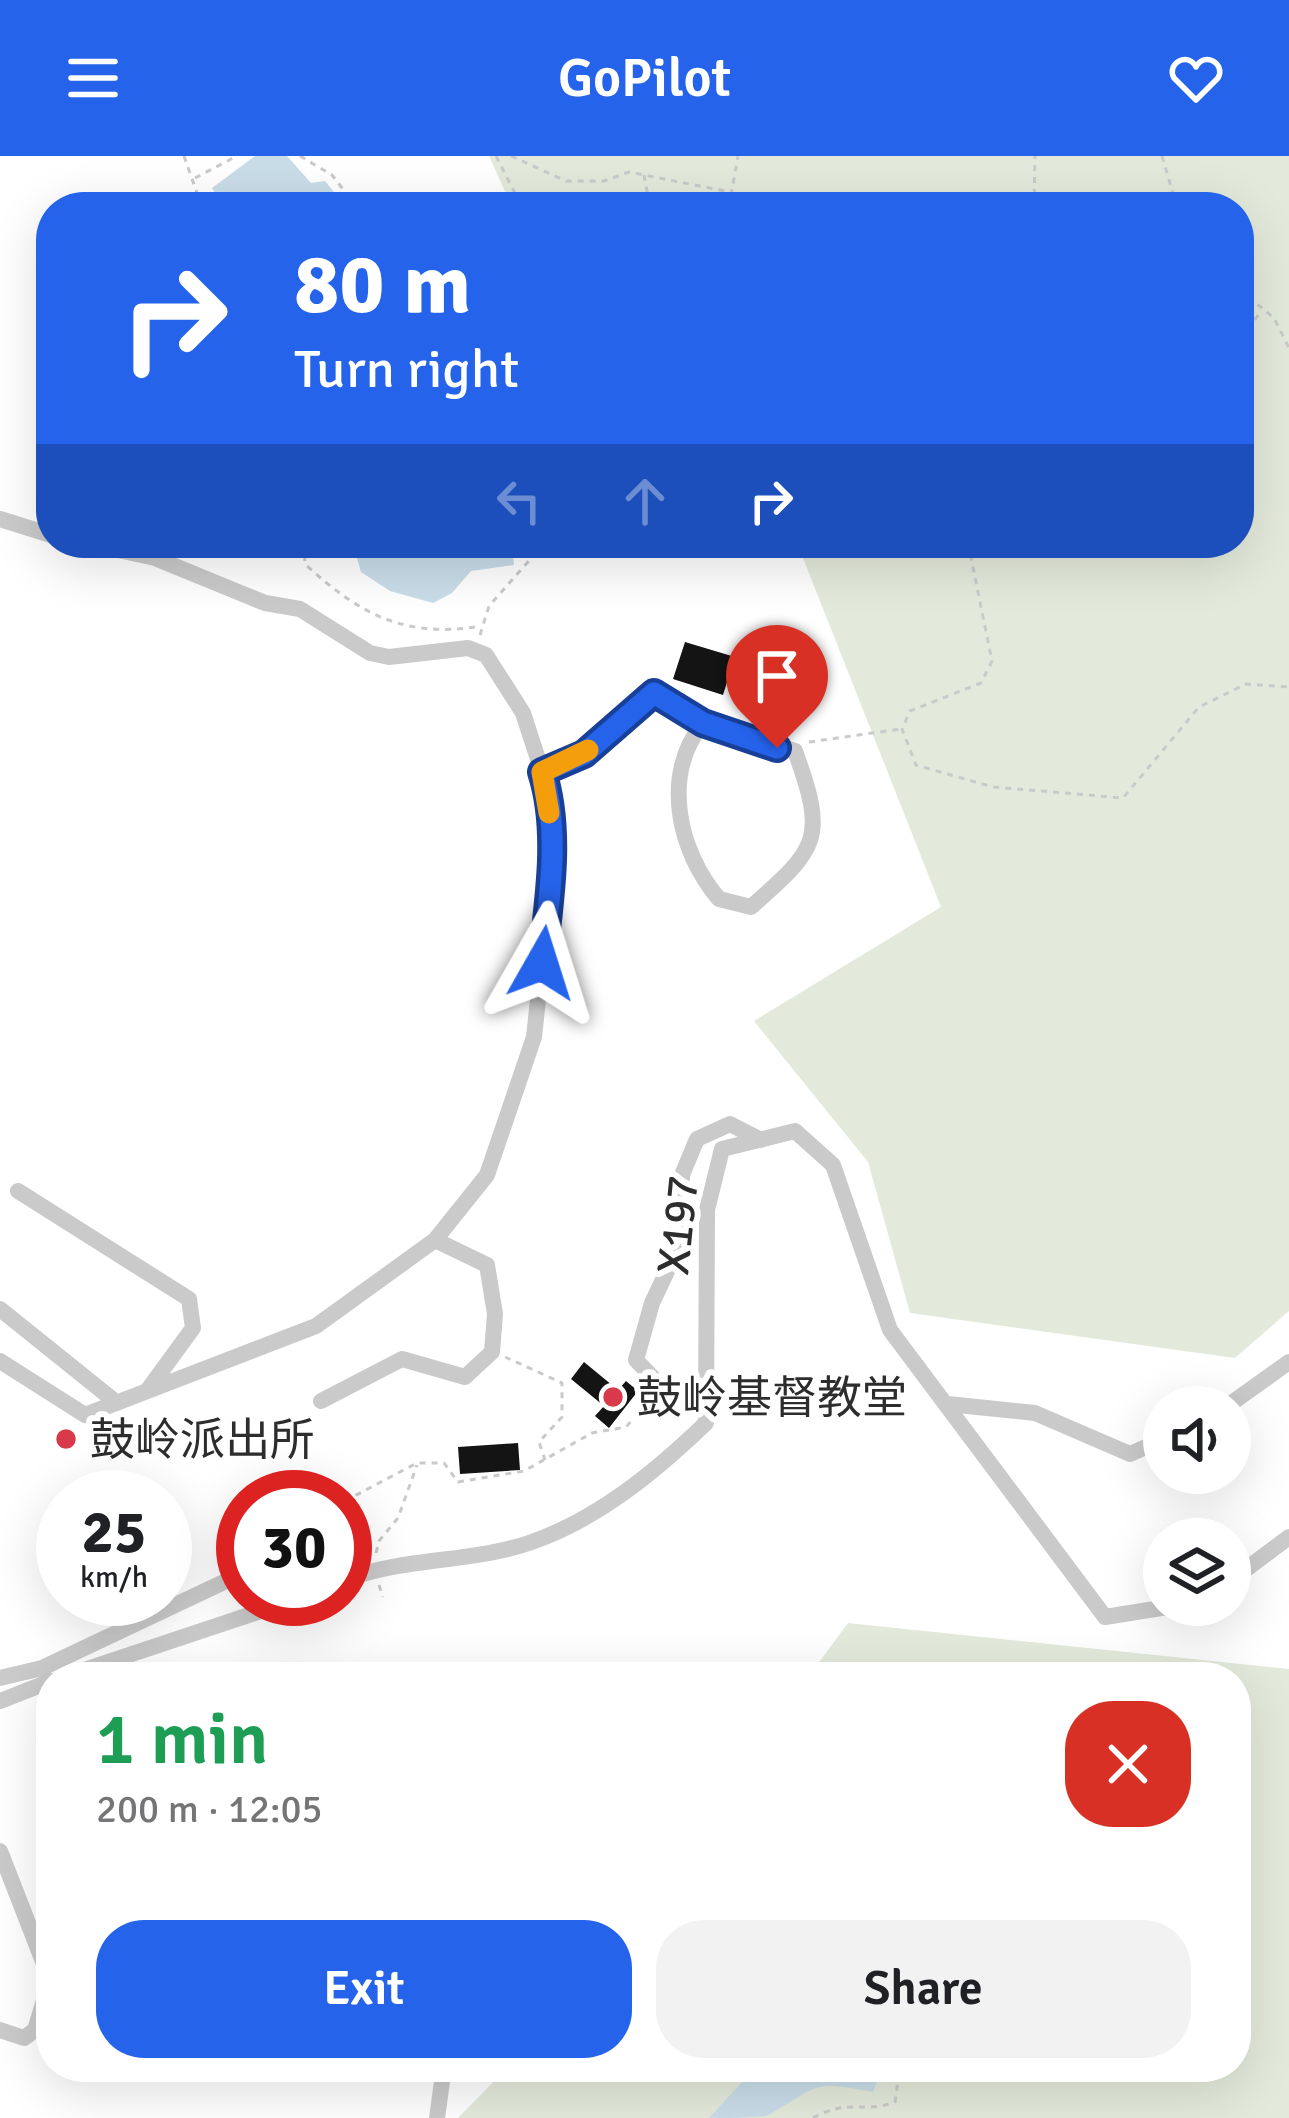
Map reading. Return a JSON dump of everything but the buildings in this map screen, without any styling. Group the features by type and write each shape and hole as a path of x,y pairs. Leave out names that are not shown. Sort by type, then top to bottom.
{"street":[{"path":"0,519 36,530"},
{"path":"0,1361 86,1415 316,1326 435,1240 487,1175 534,1036 550,889 549,793 523,713 486,655 467,648 389,657 370,653 300,609 265,603 155,558"},
{"path":"542,772 584,754 654,693 703,723 795,751 814,825 806,859 751,907 719,899 687,848 679,812 686,744 703,723"},
{"path":"661,1386 636,1360 652,1303 680,1244 682,1175 697,1139 730,1124 761,1139"},
{"name":"X197","path":"373,1569 529,1543 644,1483 706,1423 706,1210 722,1149 795,1131 833,1165 890,1330 1069,1575 1105,1617 1143,1611"},
{"path":"18,1191 189,1299 193,1328 147,1392"},
{"path":"321,1401 402,1359 465,1377 492,1352 495,1314 487,1265 435,1240"},
{"path":"0,1309 117,1403"},
{"path":"1251,1389 1289,1362"},
{"path":"948,1404 1035,1414 1130,1454 1143,1448"},
{"path":"1251,1565 1289,1537"},
{"path":"72,1662 216,1587"},
{"path":"107,1662 216,1626"},
{"path":"0,1678 36,1676"},
{"path":"4,1699 36,1681"},
{"path":"0,1851 36,1945"},
{"path":"0,2030 23,2038 36,2024"},
{"path":"437,2118 442,2082"}],"path":[{"path":"184,156 198,192"},
{"path":"194,179 237,156"},
{"path":"300,156 332,175 345,192"},
{"path":"496,156 514,192"},
{"path":"512,156 566,181 644,173 730,192 738,156"},
{"path":"1034,192 1035,156"},
{"path":"1162,156 1173,192"},
{"path":"644,173 647,192"},
{"path":"1254,302 1289,348"},
{"path":"1254,320 1263,309"},
{"path":"305,558 305,564 351,606 440,633 481,626"},
{"path":"478,652 489,606 531,558"},
{"path":"971,558 992,661 982,682 910,711 902,729 916,765 993,787 1123,798 1199,706 1246,684 1289,687"},
{"path":"795,751 807,743 902,729"},
{"path":"492,1352 562,1382 562,1417 539,1442 545,1462"},
{"path":"372,1487 417,1463 444,1463 458,1482 545,1462 592,1433 626,1427 661,1386"},
{"path":"383,1597 373,1569 379,1541 398,1518 417,1463"},
{"path":"813,2118 842,2104 878,2108 895,2102 898,2082"}],"green space":[{"path":"489,156 1289,156 1289,1311 1235,1358 910,1313 868,1162 754,1021 941,907 803,558 1254,558 1254,192 505,192"},
{"path":"848,1623 1222,1662 819,1662"},
{"path":"1251,1665 1289,1669 1289,2118 458,2118 493,2082 1251,2082"}],"water":[{"path":"255,156 287,156 311,183 325,181 334,192 214,192 212,188"},
{"path":"357,558 513,558 514,565 471,571 452,593 433,603 390,591 361,572"},
{"path":"742,2082 877,2082 873,2092 815,2088 766,2116 709,2118"}],"slow traffic":[{"path":"549,813 542,772 588,750"}],"place":[{"name":"鼓岭基督教堂","path":"613,1397"},
{"name":"鼓岭派出所","path":"66,1439"}],"route":[{"path":"542,963 550,889 549,793 542,772 584,754 654,693 703,723 777,748"}]}
